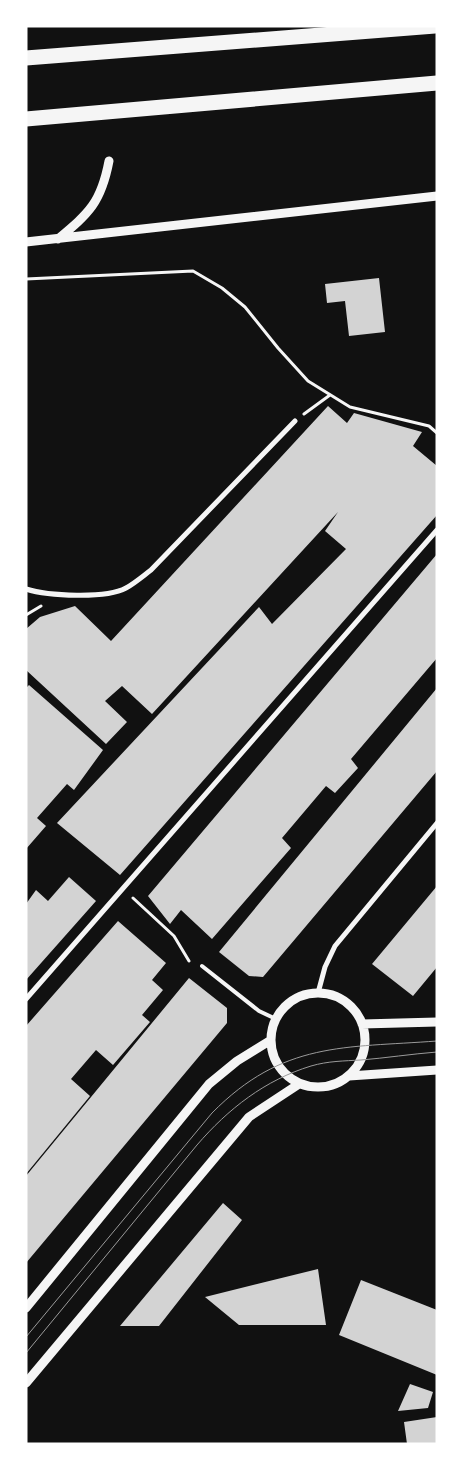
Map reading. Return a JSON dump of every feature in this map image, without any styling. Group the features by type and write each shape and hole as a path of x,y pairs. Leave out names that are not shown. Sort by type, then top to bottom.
{"highway":[{"path":"26,58 435,26"},
{"path":"26,119 437,83"}],"street":[{"path":"58,240 89,213 105,181 109,161"},
{"path":"26,242 58,240 437,196"},
{"path":"26,589 42,594 90,594 125,589 151,570 295,421"},
{"path":"26,999 437,530"},
{"path":"318,993 325,967 335,946 437,823"},
{"path":"349,1076 363,1053 365,1034 358,1014 340,998 318,993 304,995 291,1002 280,1012 271,1040 277,1064 286,1075 300,1084 317,1087 334,1084 349,1076 437,1070"},
{"path":"362,1024 437,1022"},
{"path":"26,1308 208,1084 237,1061 271,1040"},
{"path":"26,1383 249,1117 300,1084"}],"lane":[{"path":"202,966 259,1012 276,1020"}],"path":[{"path":"26,279 193,271 222,288 245,307 308,381 350,407 429,426 437,433"},
{"path":"295,421 330,395"},
{"path":"123,889 174,936 188,961 202,966"}],"building":[{"path":"379,278 385,332 349,336 345,301 327,303 325,284"},
{"path":"328,406 347,423 354,413 422,432 413,446 437,466 437,515 120,875 57,823 259,607 272,624 346,549 325,531 338,512 152,714 122,686 105,701 127,722 106,744 26,670 26,629 40,617 75,606 111,641"},
{"path":"437,554 437,658 351,759 358,768 335,793 326,786 282,838 291,848 212,939 181,910 170,924 148,896"},
{"path":"29,685 103,750 74,790 67,784 37,818 46,826 26,849 26,688"},
{"path":"437,688 437,771 263,977 249,976 219,952"},
{"path":"69,877 96,901 26,980 26,904 36,890 48,901"},
{"path":"437,886 437,967 413,996 372,964"},
{"path":"118,921 166,963 152,980 163,990 142,1015 150,1022 113,1065 96,1050 71,1079 90,1096 26,1174 26,1026"},
{"path":"189,978 227,1008 227,1023 26,1263 26,1176"},
{"path":"223,1203 242,1220 159,1326 120,1326"},
{"path":"318,1269 326,1325 239,1325 205,1297"},
{"path":"361,1280 437,1310 437,1375 339,1335"},
{"path":"410,1384 433,1392 428,1408 398,1411"},
{"path":"437,1417 437,1444 407,1444 404,1422"}],"tram line":[{"path":"26,1337 212,1113 238,1090 264,1072 290,1060 316,1053 373,1045 437,1041"},
{"path":"26,1353 197,1145 221,1119 248,1097 278,1079 317,1064 437,1052"}]}
